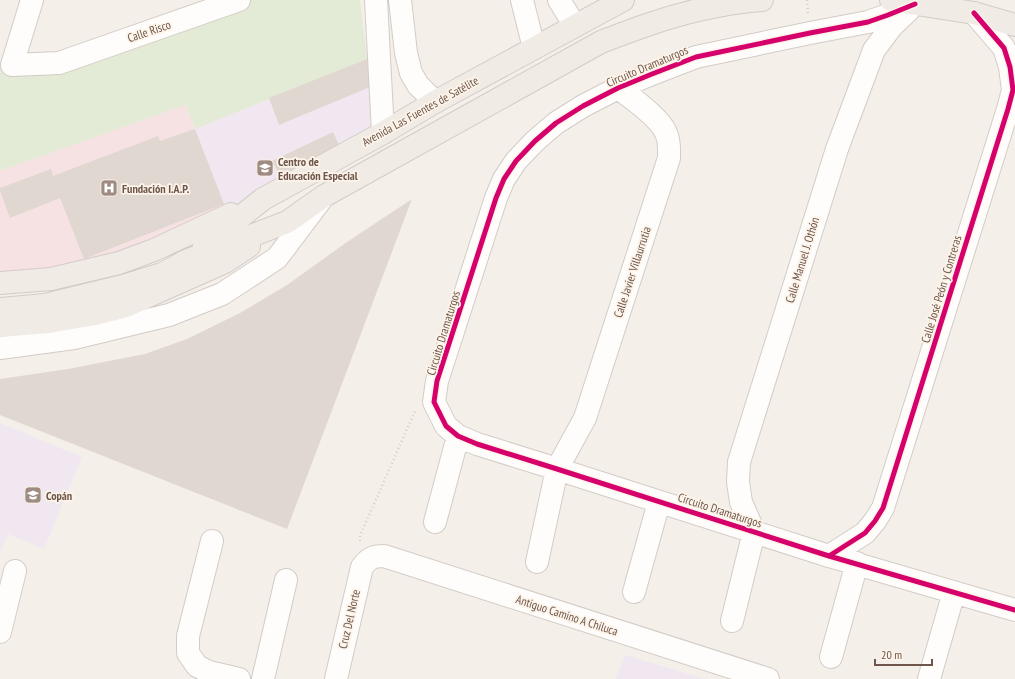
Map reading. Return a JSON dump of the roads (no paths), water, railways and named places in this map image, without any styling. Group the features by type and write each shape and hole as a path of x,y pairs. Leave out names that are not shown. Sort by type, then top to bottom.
{"main road":[{"name":"Avenida Las Fuentes de Satélite","path":"0,309 45,305 123,286 162,274 186,261 287,222 324,196 601,42 648,24 696,10 743,1 762,0"},
{"path":"891,0 974,13 1015,25"},
{"name":"Avenida Las Fuentes de Satélite","path":"186,261 263,200 435,102 619,1"},
{"path":"0,283 51,279 118,263 154,250 263,200"},
{"path":"0,326 49,322 95,314 126,306 224,262 287,222"}],"street":[{"name":"Calle Risco","path":"32,0 12,65 59,63 239,0"},
{"path":"376,0 383,133"},
{"path":"400,0 406,53 411,73 418,85 435,102"},
{"path":"522,0 534,48"},
{"path":"559,0 575,26"},
{"name":"Circuito Dramaturgos","path":"915,4 868,22 803,34 696,57 657,71 618,88 583,106 556,123 535,141 516,161 504,180 496,198 437,382 434,402 446,426 458,436 477,444 829,556 1015,610"},
{"name":"Calle Manuel J. Othón","path":"754,532 741,502 738,482 739,462 837,149 874,50 892,26 915,4"},
{"name":"Calle José Peón y Contreras","path":"829,556 865,533 883,508 1008,109 1013,90 1010,67 1004,48 974,13"},
{"name":"Calle Javier Villaurrutia","path":"537,562 557,469 585,418 669,158 669,144 666,132 649,112 618,88"},
{"name":"Avenida Las Fuentes de Satélite","path":"0,348 74,338 162,317 222,294 277,258 324,196"},
{"path":"435,522 458,436"},
{"path":"634,592 659,502"},
{"path":"732,621 754,532"},
{"path":"212,541 188,636 188,653 197,666 209,672 239,679"},
{"name":"Antiguo Camino A Chiluca","path":"366,561 375,556 384,556 768,679"},
{"name":"Cruz Del Norte","path":"336,679 362,567 366,561"},
{"path":"831,657 857,564"},
{"path":"0,632 15,571"},
{"path":"263,679 286,580"},
{"path":"929,679 954,592"}],"place":[{"name":"Centro de Educación Especial","path":"265,168"},
{"name":"Fundación I.A.P.","path":"109,188"},
{"name":"Copán","path":"33,495"}]}
